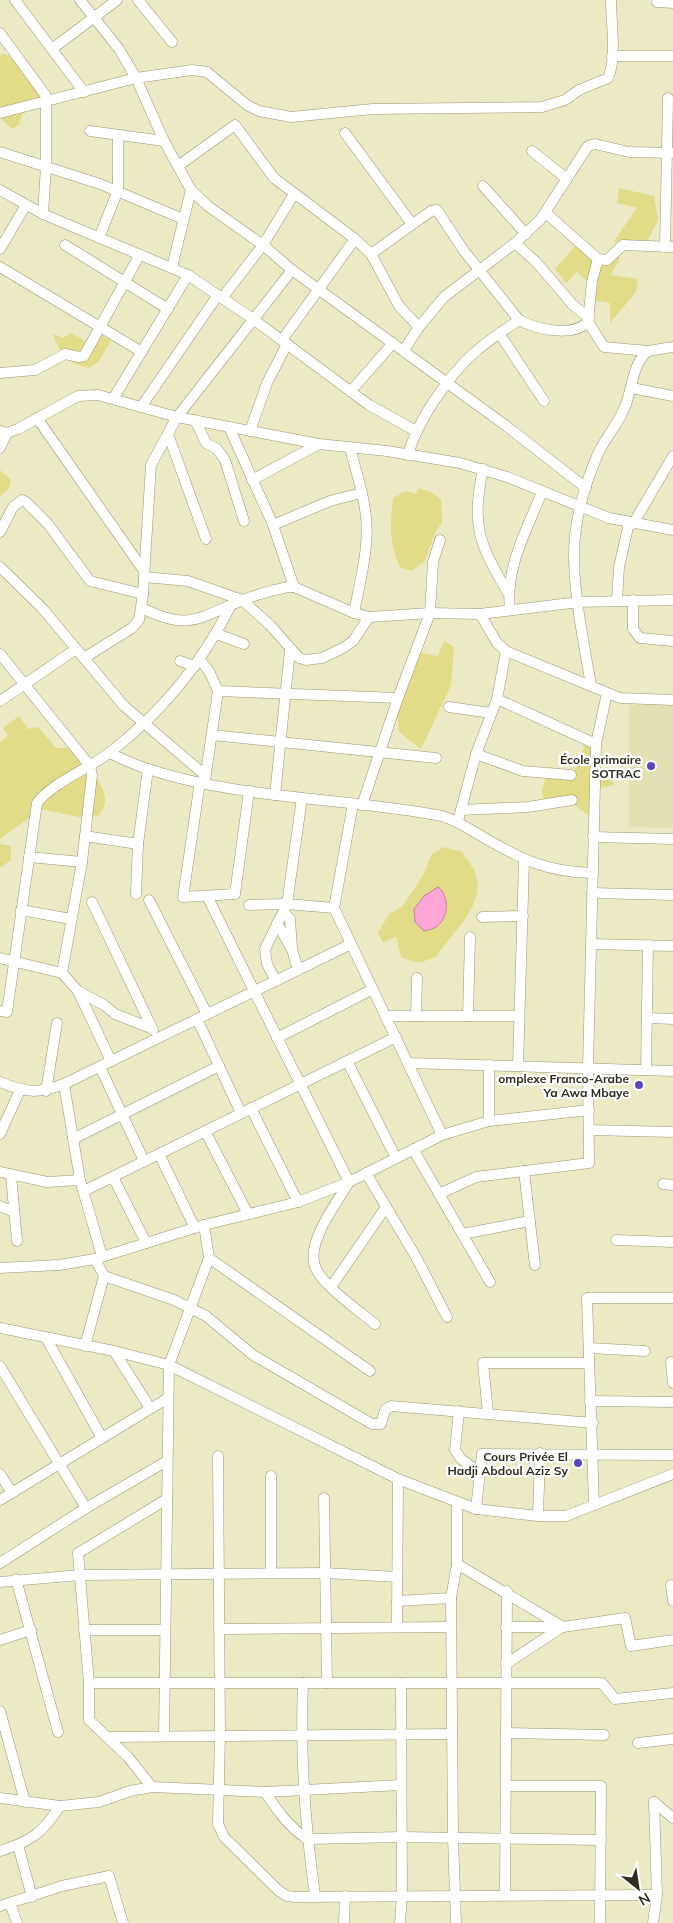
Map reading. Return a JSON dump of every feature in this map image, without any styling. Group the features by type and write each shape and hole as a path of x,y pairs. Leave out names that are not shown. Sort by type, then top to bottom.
{"street":[{"path":"15,0 84,92"},
{"path":"80,0 92,18 114,42 136,78 164,141 191,190 208,206 263,245 292,270 404,350 586,488"},
{"path":"52,49 117,0"},
{"path":"138,0 172,42"},
{"path":"0,113 136,78 192,70 207,72 247,105 273,114 291,117 373,109 542,107 560,102 579,90 608,78 612,70 611,0"},
{"path":"657,2 673,3"},
{"path":"0,33 46,96 46,166 43,214"},
{"path":"612,56 673,56"},
{"path":"546,213 598,259 607,260 623,245 669,247 671,153 668,98"},
{"path":"178,166 233,125 259,155 274,178 356,239 371,254 399,306 419,327"},
{"path":"90,130 118,136 164,141"},
{"path":"345,133 412,224"},
{"path":"99,238 118,190 118,136"},
{"path":"404,350 419,327 444,297 526,234 546,213 585,149 592,144 641,153 671,153"},
{"path":"532,151 567,180"},
{"path":"0,152 118,190 183,219"},
{"path":"482,186 526,234"},
{"path":"0,190 43,214 188,275 253,319 369,405 416,431"},
{"path":"172,267 191,190"},
{"path":"141,407 220,296 263,245 294,194"},
{"path":"0,249 26,205"},
{"path":"371,254 433,210 439,211 464,251 480,268 519,320 531,326 571,330 581,327 589,320 592,281 598,259"},
{"path":"250,431 284,342 356,239"},
{"path":"515,243 537,263 573,305 589,320 604,347 648,351 673,347"},
{"path":"65,245 168,310"},
{"path":"0,373 35,370 65,354 79,358 84,356 126,283 139,256"},
{"path":"0,267 142,352"},
{"path":"84,658 132,628 139,620 143,594 150,465 177,417 292,270"},
{"path":"113,400 188,275"},
{"path":"408,454 416,431 447,384 474,353 519,320"},
{"path":"499,333 544,401"},
{"path":"351,391 393,343"},
{"path":"591,685 574,561 581,508 597,456 623,412 632,388 636,366 641,357 648,351"},
{"path":"632,388 673,396"},
{"path":"0,448 4,432 37,418 78,396 89,394 177,417 250,431 319,444 408,454 483,469 581,508 631,523 673,530"},
{"path":"37,418 144,574 188,581 242,600 270,625 290,650 299,658 306,660 322,658 353,641 369,617"},
{"path":"195,420 206,443 217,449 225,460 244,521"},
{"path":"229,427 273,525 294,588"},
{"path":"168,434 206,539"},
{"path":"252,480 319,444"},
{"path":"350,448 365,508 367,536 354,613"},
{"path":"617,600 619,568 631,523 673,456"},
{"path":"483,469 477,499 478,528 486,552 508,593"},
{"path":"510,609 508,593 514,564 542,492"},
{"path":"273,525 330,500 361,493"},
{"path":"0,532 16,503 22,500 48,524 90,582 143,594"},
{"path":"440,540 433,562 430,613 358,804 334,908 442,1135"},
{"path":"0,567 29,593 124,706 204,781"},
{"path":"142,608 171,620 200,619 242,600 280,589 294,588 354,613 369,617 430,613 480,614 579,602 673,600"},
{"path":"633,600 633,628 640,638 673,641"},
{"path":"0,1011 6,1012 36,804 47,793 109,753 143,724 197,663 217,634 230,607"},
{"path":"480,614 497,643 506,651 607,693 628,699 673,700"},
{"path":"217,634 244,644"},
{"path":"0,701 76,648"},
{"path":"275,795 290,650"},
{"path":"458,821 476,754 496,699 506,651"},
{"path":"0,654 90,766 92,781 82,862 62,973"},
{"path":"180,661 197,663 209,671 218,691 183,897 235,894 249,791"},
{"path":"218,691 398,698"},
{"path":"440,1194 476,1177 589,1163 588,1068 596,744 607,693"},
{"path":"496,699 596,744"},
{"path":"449,707 491,713"},
{"path":"212,735 436,758"},
{"path":"109,753 148,769 249,791 419,812 458,821 524,860 539,866 593,873"},
{"path":"476,754 523,771 571,775"},
{"path":"136,894 138,844 148,769"},
{"path":"276,981 267,964 265,948 285,908 302,798"},
{"path":"461,810 528,807 572,800"},
{"path":"85,836 138,844"},
{"path":"594,837 673,839"},
{"path":"29,857 82,862"},
{"path":"518,1066 524,860"},
{"path":"592,894 673,895"},
{"path":"207,896 349,1182"},
{"path":"149,900 207,1014"},
{"path":"92,902 152,1028"},
{"path":"249,906 334,908"},
{"path":"285,908 290,919 292,949 298,970"},
{"path":"21,910 71,919"},
{"path":"482,917 523,916"},
{"path":"277,923 292,949"},
{"path":"468,1016 470,937"},
{"path":"0,1082 20,1090 37,1093 64,1084 351,944"},
{"path":"591,944 673,946"},
{"path":"646,1070 648,945"},
{"path":"0,958 62,973 78,991 111,1061"},
{"path":"416,1016 417,978"},
{"path":"277,1038 373,989"},
{"path":"78,991 104,1005 115,1014 152,1028 162,1036"},
{"path":"386,1016 519,1016"},
{"path":"647,1018 673,1019"},
{"path":"197,1019 241,1113"},
{"path":"46,1091 57,1023"},
{"path":"84,1191 396,1037"},
{"path":"347,1061 396,1158"},
{"path":"408,1063 673,1071"},
{"path":"489,1065 489,1121"},
{"path":"73,1138 219,1066"},
{"path":"100,1067 144,1162"},
{"path":"64,1084 80,1180 104,1276 85,1346"},
{"path":"0,1134 20,1090"},
{"path":"251,1108 298,1202"},
{"path":"0,1268 59,1265 99,1258 200,1227 298,1202 349,1182 442,1135 489,1121 589,1110"},
{"path":"589,1130 673,1132"},
{"path":"205,1131 248,1214"},
{"path":"414,1149 490,1282"},
{"path":"159,1154 200,1227 209,1258 188,1309 169,1365 164,1736"},
{"path":"524,1171 535,1265"},
{"path":"0,1172 47,1182 80,1180"},
{"path":"366,1173 447,1317"},
{"path":"11,1175 17,1241"},
{"path":"113,1177 146,1243"},
{"path":"349,1182 314,1244 316,1269 332,1287 375,1324"},
{"path":"0,1206 14,1212"},
{"path":"332,1287 386,1207"},
{"path":"462,1234 530,1221"},
{"path":"616,1240 673,1242"},
{"path":"209,1258 370,1371"},
{"path":"104,1276 174,1300 212,1321 253,1355 372,1424 381,1424 384,1410 391,1406 593,1423"},
{"path":"594,1505 593,1423 590,1401 587,1298 673,1298"},
{"path":"0,1328 114,1351 169,1365 398,1479 476,1509 538,1516 566,1516 673,1474"},
{"path":"46,1338 102,1438"},
{"path":"589,1348 645,1351"},
{"path":"114,1351 150,1408"},
{"path":"671,1362 673,1383"},
{"path":"488,1413 483,1363 589,1363"},
{"path":"0,1366 86,1508"},
{"path":"0,1500 168,1398"},
{"path":"590,1401 673,1402"},
{"path":"459,1411 454,1450 480,1473"},
{"path":"538,1516 540,1453"},
{"path":"476,1509 482,1454 673,1455"},
{"path":"218,1456 220,1683 218,1824 224,1837 279,1891 287,1896 657,1895"},
{"path":"0,1563 86,1508 167,1461"},
{"path":"0,1474 12,1493"},
{"path":"271,1476 272,1574"},
{"path":"397,1626 398,1479"},
{"path":"324,1498 327,1683"},
{"path":"152,1787 128,1757 89,1720 78,1553 167,1500"},
{"path":"456,1923 453,1838 451,1598 457,1564 457,1503"},
{"path":"457,1564 506,1591 563,1627"},
{"path":"0,1582 80,1574 325,1573 396,1577"},
{"path":"16,1579 58,1732"},
{"path":"505,1895 506,1591"},
{"path":"397,1601 451,1598"},
{"path":"506,1626 563,1627 625,1618 631,1646 673,1640"},
{"path":"219,1629 451,1627"},
{"path":"506,1664 563,1627"},
{"path":"0,1640 31,1630"},
{"path":"84,1630 166,1630"},
{"path":"88,1683 602,1683 614,1699 673,1693"},
{"path":"304,1683 301,1735 307,1839 315,1896"},
{"path":"400,1923 402,1895 401,1683"},
{"path":"0,1711 4,1739 25,1802"},
{"path":"506,1733 604,1735"},
{"path":"107,1737 452,1734"},
{"path":"638,1743 673,1739"},
{"path":"0,1798 60,1806 93,1803 130,1791 152,1787 265,1792 402,1785"},
{"path":"506,1786 601,1786 600,1923"},
{"path":"265,1792 281,1817 294,1830 307,1839 402,1837 601,1840"},
{"path":"653,1923 657,1895 654,1802 673,1818"},
{"path":"0,1851 34,1838 44,1830 60,1806"},
{"path":"18,1845 32,1897"},
{"path":"16,1923 5,1904 62,1886 109,1876 123,1923"},
{"path":"344,1923 345,1896"}],"shaded area":[{"path":"3,53 32,68 48,97 60,101 23,113 19,125 12,129 0,117 0,56"},
{"path":"619,188 654,196 658,220 644,248 620,247 614,241 637,208 617,203"},
{"path":"576,245 606,260 615,254 620,258 611,275 638,279 636,292 610,323 610,303 593,300 587,281 577,272 566,283 555,269"},
{"path":"94,330 111,341 98,362 89,368 76,364 66,357 53,334 63,338 71,333 85,341"},
{"path":"0,470 11,480 9,489 0,496"},
{"path":"419,488 441,499 442,522 435,533 425,561 411,571 400,567 396,558 391,533 392,507 393,498 406,491 416,494"},
{"path":"444,641 454,647 451,685 421,749 399,732 395,693 413,652 438,656"},
{"name":"École primaire SOTRAC","path":"673,704 673,828 629,827 629,705"},
{"path":"19,716 28,729 38,727 56,748 68,748 94,774 103,790 105,799 104,807 98,816 78,817 41,809 0,839 0,742 8,736 3,728"},
{"path":"585,745 597,751 596,776 612,777 614,785 599,788 595,813 588,815 573,804 545,807 542,791 549,767 574,771"},
{"path":"0,844 11,846 11,860 0,868"},
{"path":"444,847 462,852 471,864 478,884 476,895 466,918 436,957 419,963 401,957 396,936 383,943 378,933 389,914 402,907 422,877 432,854"},
{"path":"438,887 445,896 446,913 436,927 424,931 415,922 414,909 424,896"}],"place":[{"name":"École primaire SOTRAC","path":"651,766"},
{"name":"omplexe Franco-Arabe Ya Awa Mbaye","path":"639,1085"},
{"name":"Cours Privée El Hadji Abdoul Aziz Sy","path":"578,1463"}]}
